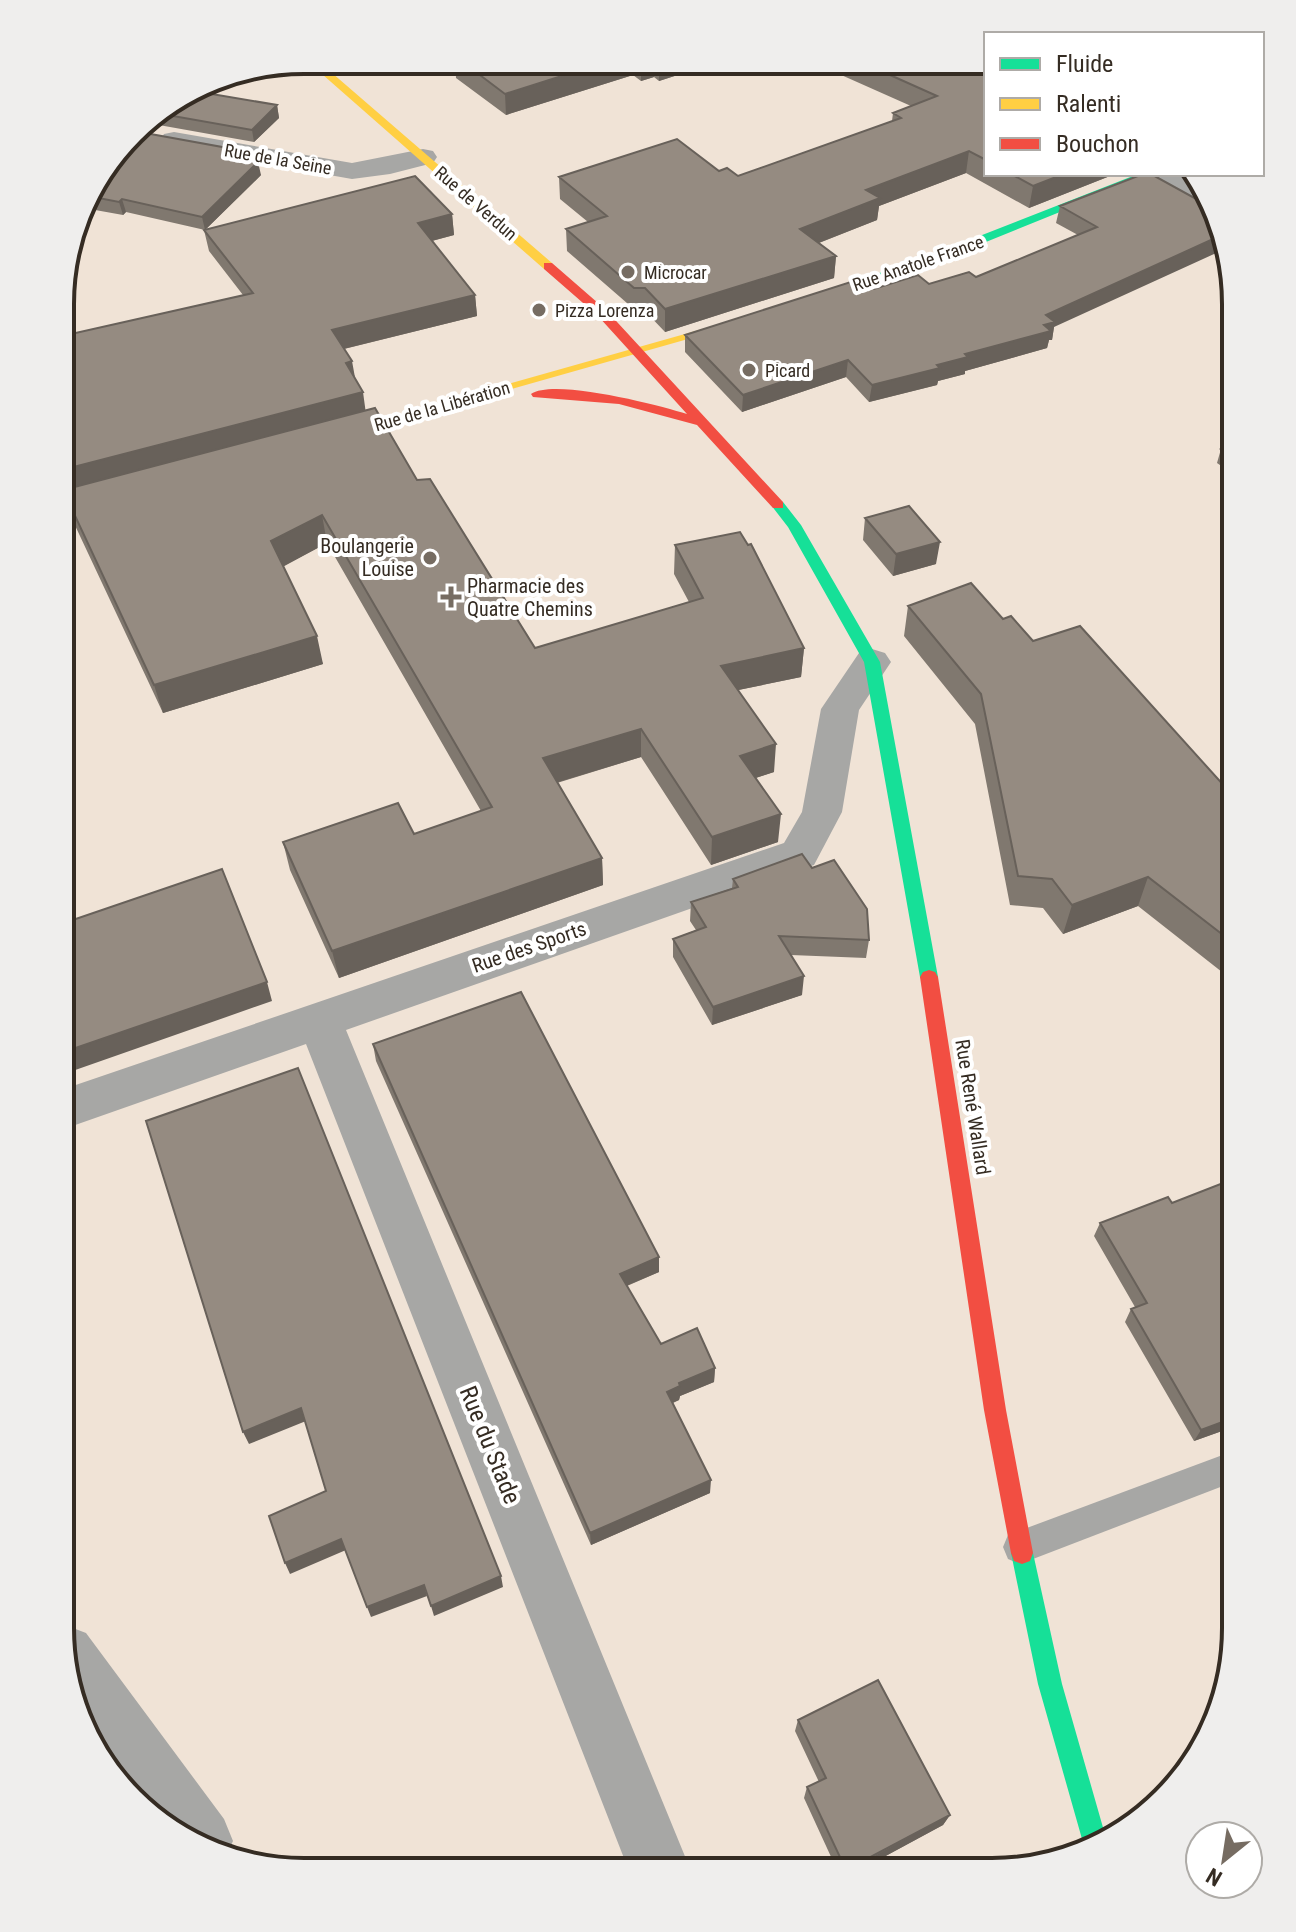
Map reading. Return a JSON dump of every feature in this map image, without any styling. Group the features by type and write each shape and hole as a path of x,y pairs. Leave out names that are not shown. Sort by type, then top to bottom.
{"main road":[{"name":"Rue de Verdun","path":"327,74 602,313 636,351"},
{"name":"Rue Anatole France","path":"788,306 935,258 1143,176"},
{"path":"636,351 759,316"},
{"name":"Rue de la Libération","path":"305,443 636,351"},
{"name":"Rue René Wallard","path":"636,351 759,482 794,525 872,662 947,1075 1001,1448 1050,1684 1092,1835"},
{"path":"418,413 492,406 534,394 574,392 612,395 703,422"}],"street":[{"name":"Rue de la Seine","path":"149,135 352,171 390,166 423,157"},
{"path":"1161,176 1191,189"},
{"name":"Rue des Sports","path":"74,1105 799,854 822,812 840,709 872,662"},
{"name":"Rue du Stade","path":"319,1019 655,1858"},
{"path":"78,1671 193,1829"}],"lane":[{"path":"1020,1547 1222,1470"}],"building":[{"path":"479,74 568,74 505,94"},
{"path":"888,74 984,74 984,159 969,151 866,190 880,198 800,229 836,256 665,309 645,288 634,288 566,229 607,216 559,177 677,139 719,171 727,168 738,176 901,118 893,113 937,96"},
{"path":"211,94 277,105 252,130 172,116"},
{"path":"149,134 233,149 226,156 258,162 202,217 122,199 119,202 100,198 121,164"},
{"path":"415,176 452,214 418,223 475,295 332,330 352,361 346,363 363,392 74,467 74,333 253,293 204,230"},
{"path":"1015,176 1059,176 1033,186"},
{"path":"1138,176 1155,176 1196,199 1213,239 1046,315 1055,322 1044,325 1051,331 965,354 968,357 937,365 940,368 872,385 848,360 743,395 685,335 860,279 874,289 918,275 929,284 969,272 976,277 1097,227 1060,206"},
{"path":"375,408 417,480 430,479 535,648 703,598 675,545 740,532 748,545 751,544 804,648 721,666 776,744 740,756 781,814 712,837 641,729 543,758 602,858 332,951 283,842 398,803 414,834 492,807 322,515 271,541 317,636 154,685 74,514 74,487"},
{"path":"909,506 940,542 896,554 865,518"},
{"path":"971,583 1003,619 1011,616 1033,641 1080,626 1222,783 1222,934 1148,877 1072,905 1052,879 1018,876 981,694 908,606"},
{"path":"802,854 812,868 834,860 867,909 869,940 779,936 804,976 713,1007 673,939 706,927 691,902 738,887 733,879"},
{"path":"222,869 267,982 74,1049 74,920"},
{"path":"521,992 659,1257 620,1274 661,1344 697,1328 715,1368 679,1383 680,1386 667,1392 711,1480 590,1533 373,1044"},
{"path":"298,1068 501,1576 431,1606 424,1585 367,1607 341,1539 285,1563 269,1516 326,1491 301,1408 243,1432 146,1121"},
{"path":"1222,1183 1222,1422 1201,1430 1131,1309 1147,1303 1100,1223 1168,1197 1172,1203"},
{"path":"878,1680 950,1815 869,1858 840,1858 807,1787 826,1778 798,1720"}],"traffic: fast":[{"path":"808,300 935,258 1143,176"},
{"path":"778,505 794,525 872,662 929,977"},
{"path":"1022,1553 1050,1684 1092,1835"}],"traffic: slow":[{"path":"327,74 548,266"},
{"path":"327,437 742,322"}],"traffic: jam":[{"path":"548,266 602,313 778,505"},
{"path":"538,394 619,400 697,421"},
{"path":"929,977 995,1410 1022,1553"}],"place":[{"name":"Microcar","path":"628,272"},
{"name":"Pizza Lorenza","path":"539,310"},
{"name":"Picard","path":"749,370"},
{"name":"Boulangerie Louise","path":"430,558"},
{"name":"Pharmacie des Quatre Chemins","path":"451,597"}]}
